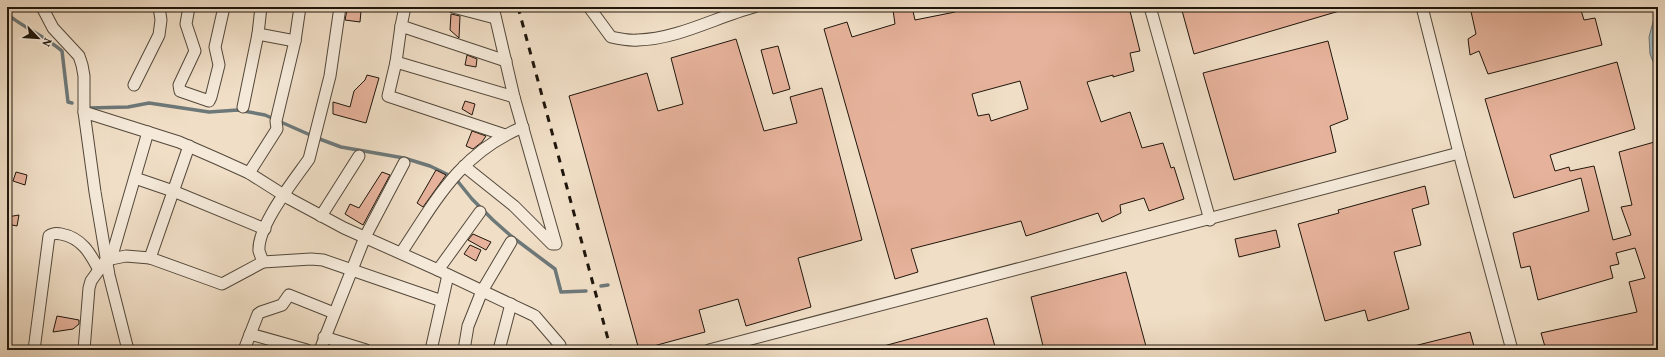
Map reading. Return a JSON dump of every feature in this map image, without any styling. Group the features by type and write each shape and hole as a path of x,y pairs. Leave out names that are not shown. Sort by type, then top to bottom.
{"street":[{"path":"42,7 53,28 79,56 84,76 84,112 109,259 128,350"},
{"path":"134,85 159,35 161,20 159,7"},
{"path":"189,7 186,24 195,51 179,88 180,91 209,101 212,97 219,65 215,47 224,7"},
{"path":"242,107 258,34 261,7"},
{"path":"249,173 277,129 276,121 295,41 300,7"},
{"path":"263,262 259,250 265,229 274,209 309,159 312,152 313,140 330,76 340,7"},
{"path":"405,7 396,62 388,96 505,135"},
{"path":"453,7 495,18"},
{"path":"464,166 514,206 552,244 556,244 514,97 493,7"},
{"path":"589,7 611,37 626,40 640,40 669,35 731,10 754,7"},
{"path":"1150,7 1210,220"},
{"path":"1422,7 1459,153 1512,350"},
{"path":"401,26 506,61"},
{"path":"258,34 295,41"},
{"path":"396,62 514,97"},
{"path":"84,112 189,146 249,173 321,216 536,316 560,345 559,350"},
{"path":"401,253 443,189 464,166 494,142 523,127"},
{"path":"84,350 89,288 99,270 109,259 148,132"},
{"path":"150,258 189,146"},
{"path":"709,350 1210,220 1459,153"},
{"path":"321,216 359,156"},
{"path":"320,350 365,237 404,163"},
{"path":"135,178 173,191 265,229"},
{"path":"438,270 480,212"},
{"path":"34,350 49,236 55,233 77,240 90,254 99,270"},
{"path":"464,350 468,326 482,290 511,242"},
{"path":"109,259 126,256 150,258 222,284 263,262 310,259 323,260 442,301"},
{"path":"431,350 448,274"},
{"path":"244,350 260,312 282,305 289,295 334,312"},
{"path":"499,350 511,304"},
{"path":"250,334 307,350"},
{"path":"324,337 366,350"}],"water":[{"path":"1658,13 1658,74 1650,54 1649,37 1655,15"}],"building":[{"path":"912,7 915,20 955,12 954,7 1129,7 1140,51 1130,53 1134,71 1087,82 1101,122 1130,112 1142,148 1163,143 1171,168 1174,167 1184,199 1149,211 1144,198 1120,205 1121,213 1102,222 1098,213 1026,236 1021,221 911,249 918,272 895,279 824,29 847,22 852,37 895,24 893,10","holes":["1020,81 1028,109 991,121 989,114 978,116 972,94"]},
{"path":"1181,7 1345,7 1346,9 1194,54"},
{"path":"1470,7 1580,7 1584,20 1595,18 1602,45 1488,74 1479,51 1470,55 1468,39 1476,34"},
{"path":"347,10 361,11 360,22 345,20"},
{"path":"451,14 460,16 459,38 450,30"},
{"path":"736,39 764,131 797,123 790,97 822,88 862,240 798,258 811,307 746,326 738,299 699,310 705,332 639,350 569,96 647,73 658,111 683,104 671,58"},
{"path":"1328,41 1348,119 1330,126 1336,152 1234,180 1203,73"},
{"path":"778,46 790,89 773,94 761,50"},
{"path":"467,55 477,59 476,67 465,65"},
{"path":"1617,62 1635,129 1550,155 1555,171 1569,167 1570,171 1594,166 1613,240 1631,235 1621,207 1632,205 1619,152 1658,141 1658,350 1546,350 1541,333 1637,312 1629,282 1645,278 1635,248 1616,253 1619,264 1610,266 1613,278 1538,300 1530,266 1521,268 1513,233 1589,211 1581,178 1514,198 1485,99"},
{"path":"367,75 379,78 366,123 333,114 333,102 350,107 354,91 365,80"},
{"path":"465,101 475,104 472,115 462,109"},
{"path":"472,131 486,136 482,142 473,149 466,146"},
{"path":"436,170 446,175 423,207 417,203"},
{"path":"16,172 27,175 25,185 13,181"},
{"path":"382,172 390,175 363,225 345,214 350,204 359,208"},
{"path":"1425,186 1429,204 1412,209 1421,245 1394,252 1409,309 1368,321 1365,310 1325,321 1298,224 1339,213 1338,210"},
{"path":"19,215 17,226 7,224 7,217"},
{"path":"1276,230 1280,247 1239,257 1235,239"},
{"path":"473,234 491,242 486,250 468,240"},
{"path":"470,245 481,250 476,261 464,254"},
{"path":"1126,272 1147,350 1044,350 1031,297"},
{"path":"57,316 79,320 79,324 73,329 53,332"},
{"path":"987,318 996,350 880,350 880,347"},
{"path":"1470,332 1475,350 1411,350 1410,347"}],"waterway":[{"path":"7,14 62,51 68,102 72,103"},
{"path":"88,108 128,107 149,103 209,112 238,110 265,115 341,147 404,158 430,166 455,178 472,199 493,220 511,236 555,269 561,292 586,291"},
{"path":"601,286 608,285"}],"railway":[{"path":"518,7 611,350"}]}
